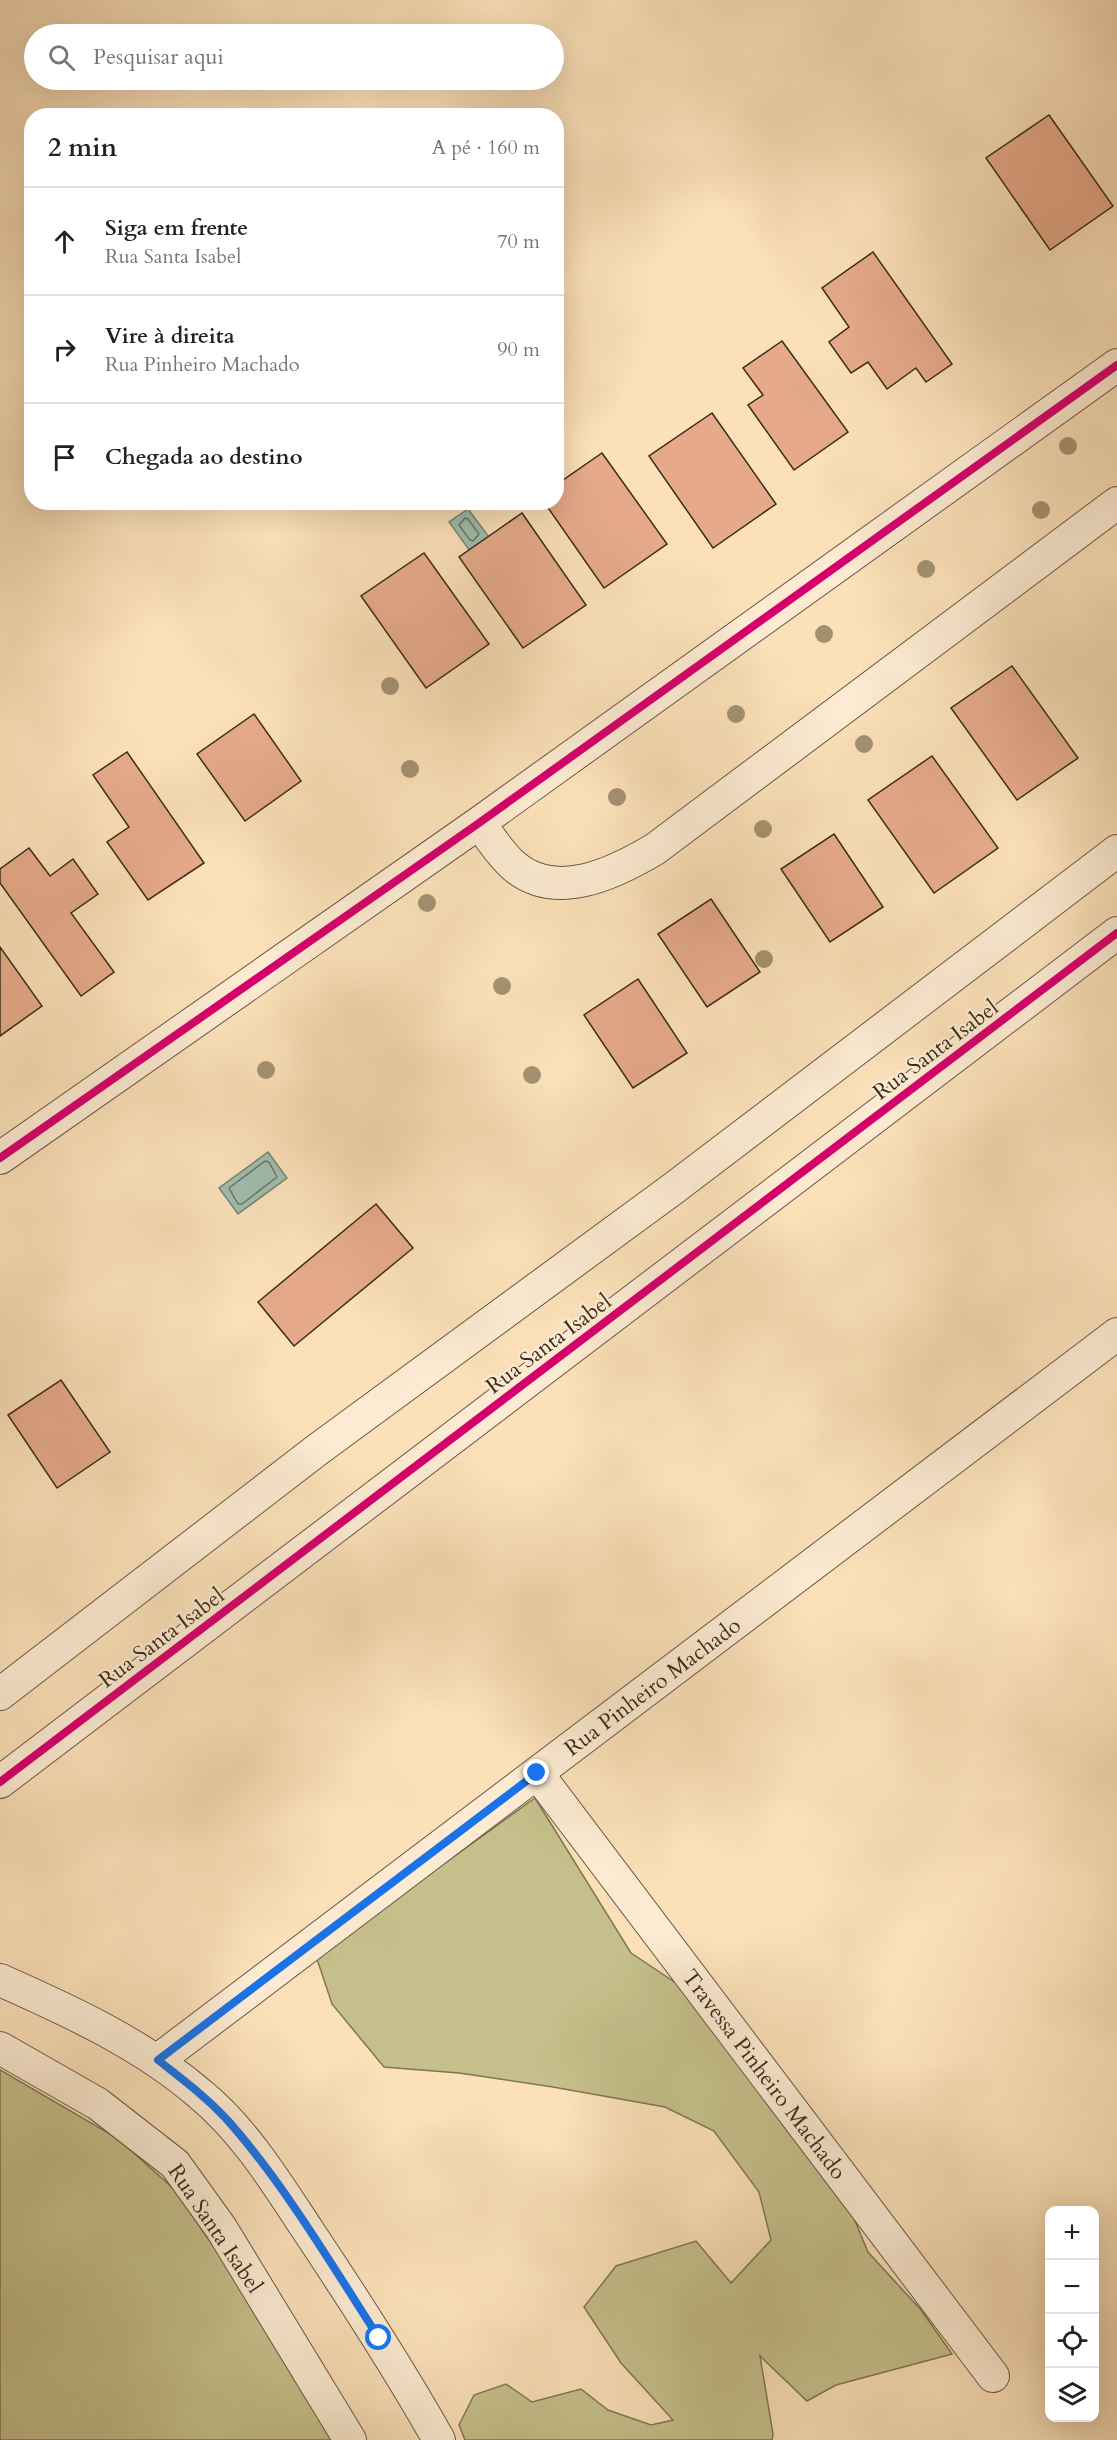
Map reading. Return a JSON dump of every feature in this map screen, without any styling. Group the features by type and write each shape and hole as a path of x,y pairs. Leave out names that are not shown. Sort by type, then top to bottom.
{"street":[{"path":"0,1158 479,823 1117,365"},
{"path":"479,823 514,866 540,880 562,884 602,876 629,865 655,849 1117,503"},
{"name":"Rua Santa Isabel","path":"0,1694 317,1450 674,1188 1117,851"},
{"name":"Rua Santa Isabel","path":"0,1782 1117,933"},
{"name":"Rua Pinheiro Machado","path":"158,2060 1117,1334"},
{"name":"Travessa Pinheiro Machado","path":"537,1773 993,2376"},
{"path":"0,1980 87,2021 158,2060 202,2095 230,2123 279,2188 379,2338 439,2440"},
{"name":"Rua Santa Isabel","path":"0,2048 98,2104 175,2164 220,2228 350,2440"}],"shaded area":[{"path":"535,1798 631,1953 676,1983 847,2202 868,2252 921,2310 952,2354 836,2385 807,2401 760,2356 773,2434 772,2440 465,2440 459,2425 474,2395 506,2384 532,2402 581,2389 608,2410 651,2425 673,2420 621,2363 584,2307 616,2266 696,2241 731,2283 771,2240 759,2192 714,2131 665,2107 459,2073 384,2067 332,2004 316,1956"},
{"path":"0,2070 117,2138 175,2190 260,2315 338,2440 0,2440"}],"water":[{"path":"469,510 489,537 470,551 449,522"},
{"path":"268,1152 287,1178 238,1214 219,1188"}],"building":[{"path":"1049,115 1113,206 1050,250 986,158"},
{"path":"873,252 952,364 926,382 916,368 887,389 868,362 851,373 829,342 849,327 822,288"},
{"path":"782,341 848,432 794,470 748,405 763,395 743,368"},
{"path":"712,413 776,504 713,548 649,456"},
{"path":"602,453 667,544 604,588 550,510 564,510 564,479"},
{"path":"522,513 586,605 523,648 459,557"},
{"path":"424,553 489,644 426,688 361,596"},
{"path":"1012,666 1078,758 1017,800 951,708"},
{"path":"254,714 301,781 245,821 197,754"},
{"path":"127,752 204,863 148,900 107,842 129,827 93,775"},
{"path":"932,756 998,848 934,893 868,800"},
{"path":"834,834 883,907 830,942 781,869"},
{"path":"29,848 50,876 73,859 98,894 71,913 114,972 81,996 0,883 0,869"},
{"path":"711,899 760,972 707,1007 658,934"},
{"path":"0,947 42,1006 0,1036"},
{"path":"638,979 687,1053 633,1088 584,1015"},
{"path":"376,1204 413,1248 294,1346 258,1302"},
{"path":"61,1380 110,1452 57,1488 8,1415"}],"cycle path":[{"path":"0,1158 479,823 1117,365"},
{"path":"0,1782 1117,933"}],"route":[{"path":"379,2338 286,2197 230,2123 202,2095 158,2060 537,1773"}]}
